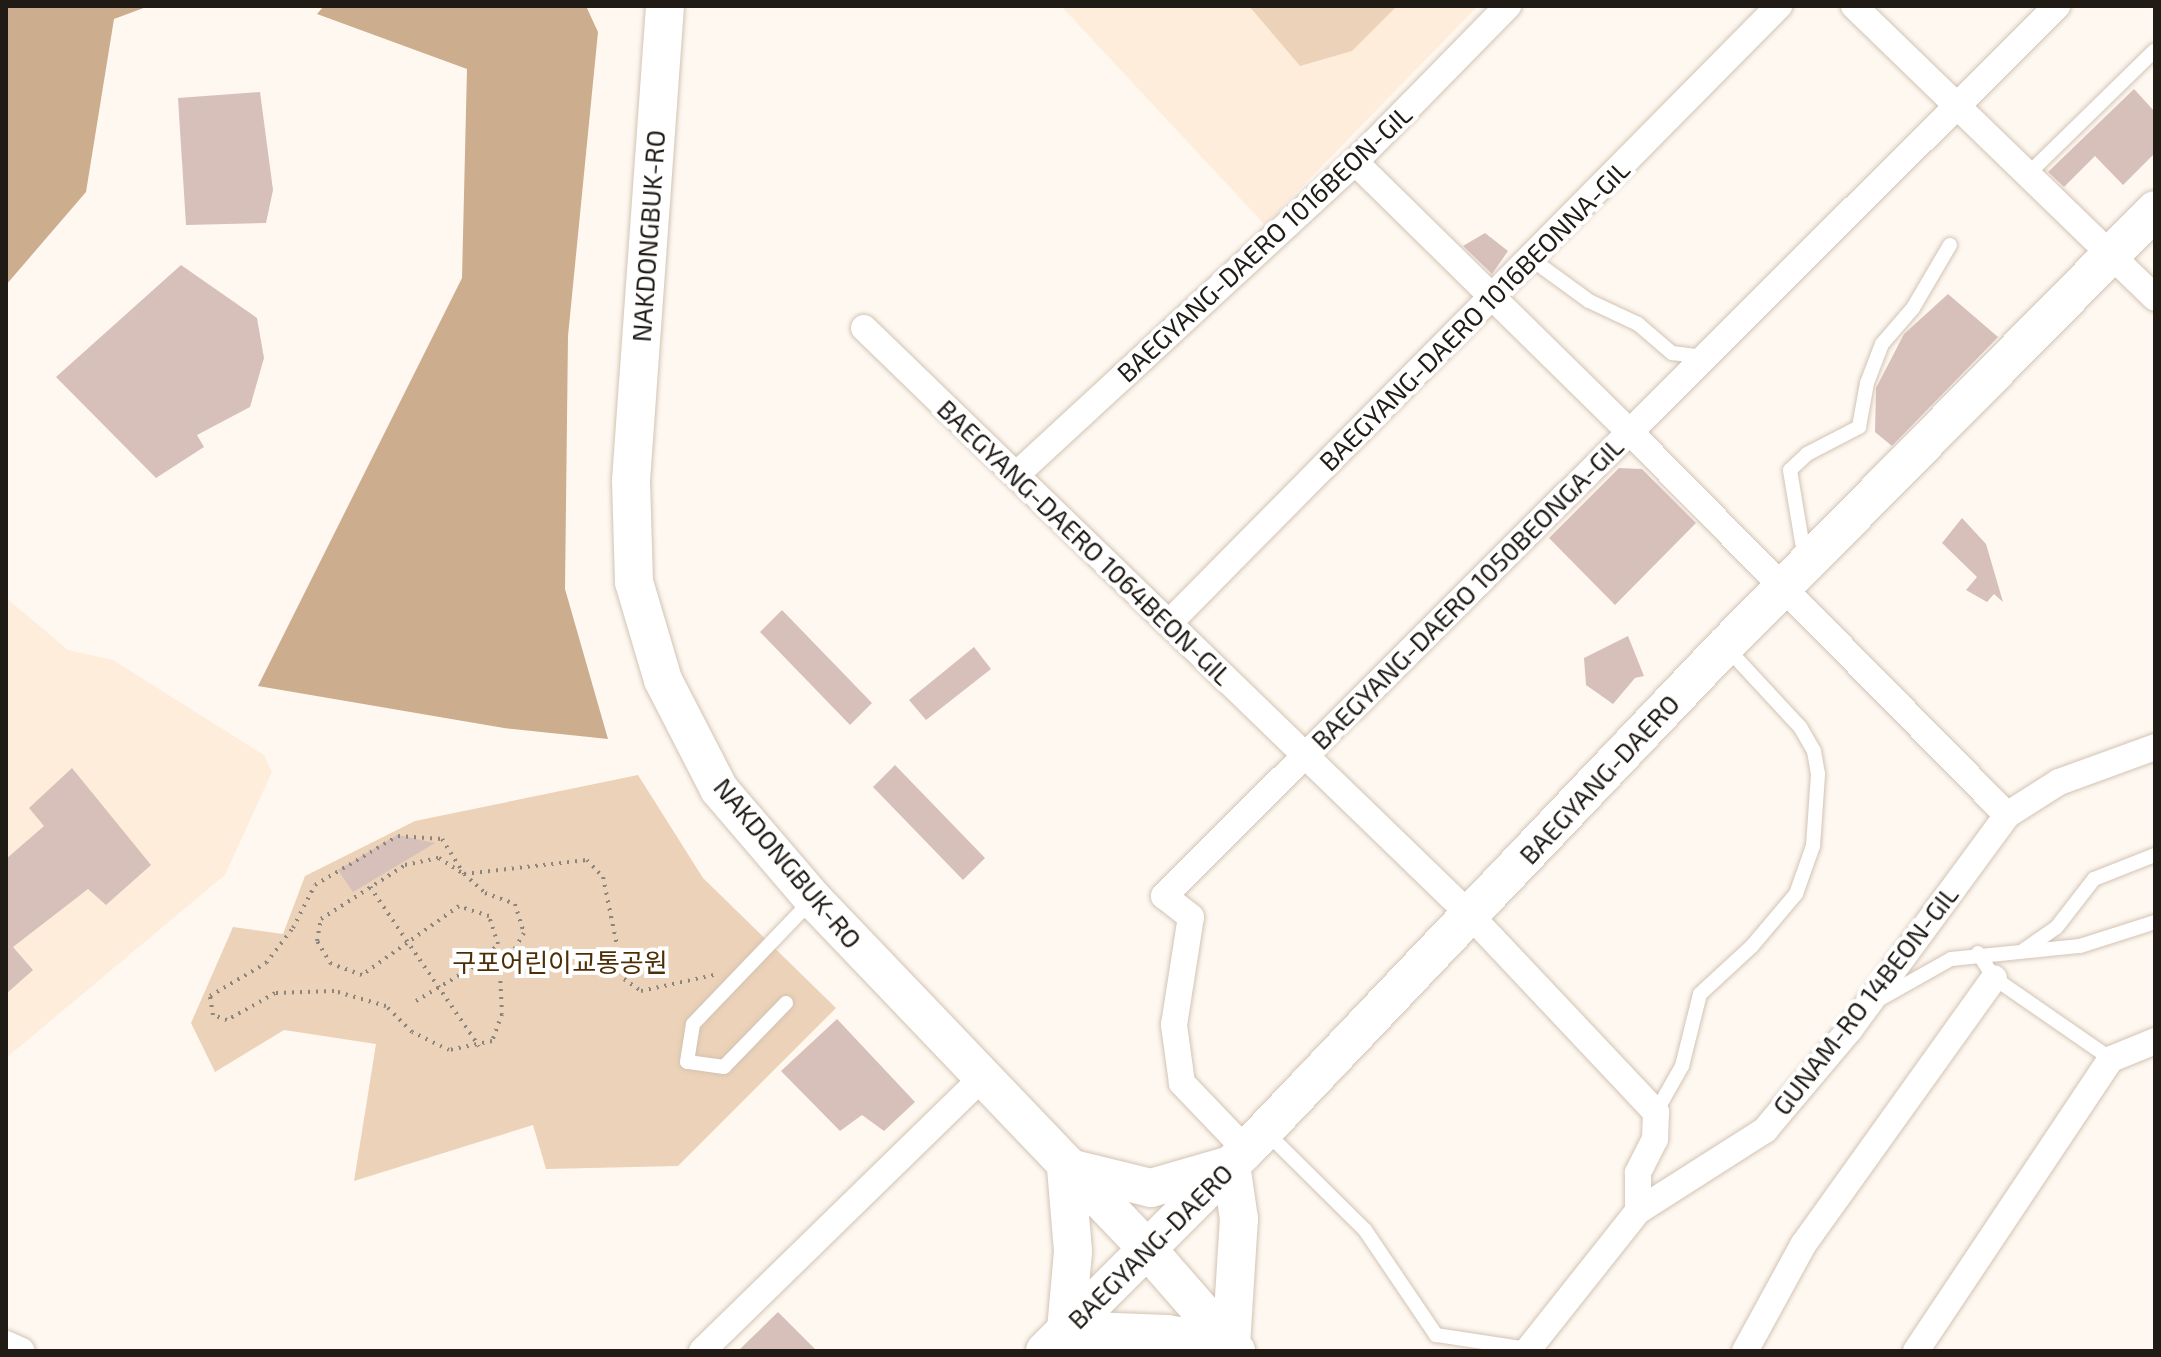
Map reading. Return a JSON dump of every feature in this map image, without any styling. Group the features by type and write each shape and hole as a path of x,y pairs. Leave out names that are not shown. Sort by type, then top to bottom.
{"main road":[{"name":"NAKDONGBUK-RO","path":"665,6 631,481 634,582 663,680 719,789 813,899 984,1076 1066,1168 1148,1250 1239,1349"},
{"name":"BAEGYANG-DAERO","path":"1056,1341 1471,916 1783,586 2119,263 2155,210"},
{"path":"1247,1148 1239,1219 1239,1349 1167,1334 1056,1341 1073,1251 1066,1168 1151,1188 1247,1148"}],"street":[{"name":"BAEGYANG-DAERO 1016BEON-GIL","path":"1016,475 1355,162 1508,6"},
{"name":"BAEGYANG-DAERO 1016BEONNA-GIL","path":"1169,623 1779,6"},
{"path":"1854,6 2155,298"},
{"name":"BAEGYANG-DAERO 1050BEONGA-GIL","path":"1305,755 2057,6"},
{"path":"1355,162 1629,431 2007,815"},
{"name":"BAEGYANG-DAERO 1064BEON-GIL","path":"864,328 1471,916 1656,1112"},
{"name":"GUNAM-RO 14BEON-GIL","path":"1533,1350 1638,1211 1765,1130 1866,1008 2007,815 2059,782 2155,747"},
{"path":"1247,1148 1182,1083 1174,1025 1191,917 1164,896 1305,755"},
{"path":"1745,1351 1803,1245 1994,978"},
{"path":"1916,1351 2111,1059 2155,1041"},
{"path":"702,1351 984,1076"},
{"path":"1638,1211 1638,1173 1655,1139 1656,1112"},
{"path":"6,1344 22,1351"}],"lane":[{"path":"2028,174 2155,50"},
{"path":"1811,558 1802,542 1790,470 1807,454 1859,427 1882,344 1913,308 1950,245"},
{"path":"1530,258 1589,301 1638,324 1672,353 1704,357"},
{"path":"1656,1112 1682,1066 1700,994 1752,946 1796,894 1813,846 1818,774 1814,751 1800,727 1725,646"},
{"path":"2020,952 2056,928 2094,879 2155,855"},
{"path":"786,1003 724,1067 687,1062 693,1024 813,899"},
{"path":"1866,1008 1934,966 1978,953 2080,946 2155,922"},
{"path":"1978,953 1994,978 2111,1059"},
{"path":"1247,1148 1365,1230 1436,1335 1533,1350"}],"path":[{"path":"416,1001 483,961 498,944 489,916 459,906 362,975 331,964 317,941 321,919 405,865 439,858 464,874 485,893 515,904 524,933 500,973 502,1014 492,1041 449,1050 412,1032 386,1006 334,991 275,993 227,1020 213,1015 210,996 266,963 293,928 315,885 398,836 442,839 464,874"},
{"path":"464,874 587,860 603,877 624,979 641,991 751,966"},
{"path":"370,887 479,1046"}],"shaded area":[{"path":"6,6 149,6 114,19 86,192 6,285"},
{"path":"324,6 586,6 598,32 568,336 565,589 608,739 504,728 258,686 462,278 467,69 317,14"},
{"path":"1061,6 1478,6 1265,225"},
{"path":"6,598 68,650 113,660 264,755 272,772 225,875 6,1058"}],"green space":[{"path":"1249,6 1397,6 1352,51 1300,66"},
{"name":"구포어린이교통공원","path":"638,775 703,878 836,1008 678,1166 546,1169 533,1125 354,1181 376,1044 284,1030 215,1072 191,1023 233,927 283,934 305,876 415,821"}],"building":[{"path":"2134,89 2155,112 2155,153 2123,185 2095,156 2064,187 2048,172"},
{"path":"260,92 273,190 266,223 186,225 178,98"},
{"path":"1485,233 1508,251 1492,274 1463,246"},
{"path":"181,265 257,318 264,358 250,407 197,435 204,447 156,478 56,377"},
{"path":"1948,294 1998,337 1892,446 1875,432 1876,388 1904,334"},
{"path":"1619,468 1642,469 1696,523 1615,605 1549,538"},
{"path":"1962,518 1986,544 2003,602 1994,594 1987,602 1966,590 1977,577 1942,543"},
{"path":"782,610 872,703 850,725 760,632"},
{"path":"1628,636 1644,676 1635,678 1613,704 1586,685 1584,658"},
{"path":"974,647 991,669 926,720 909,700"},
{"path":"895,765 985,858 963,880 873,787"},
{"path":"72,768 151,865 106,905 88,889 13,947 33,970 6,994 6,859 44,826 29,808"},
{"path":"397,835 435,843 353,892 338,870"},
{"path":"837,1019 915,1102 884,1131 862,1115 840,1131 781,1071"},
{"path":"778,1312 817,1351 738,1351"}]}
